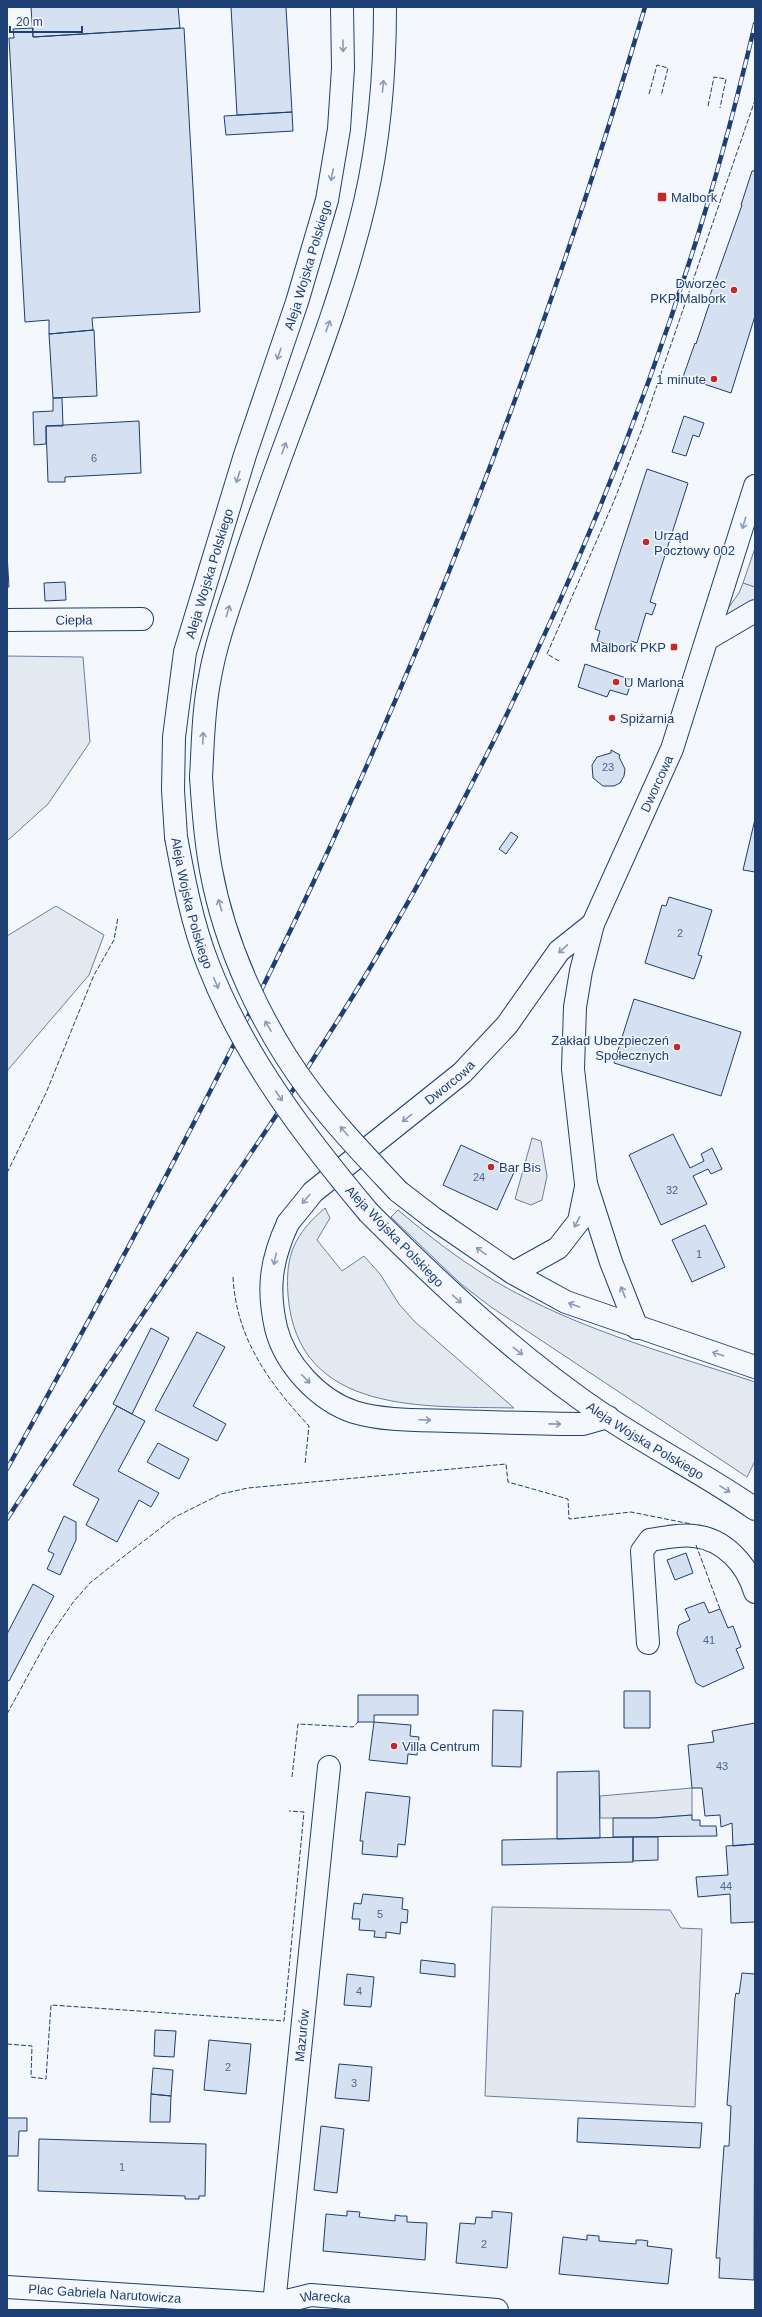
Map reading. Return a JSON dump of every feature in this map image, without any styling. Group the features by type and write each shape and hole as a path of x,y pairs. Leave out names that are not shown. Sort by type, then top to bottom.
{"main road":[{"name":"Aleja Wojska Polskiego","path":"342,7 343,68 339,129 327,200 297,302 245,455 185,652 174,737 173,790 176,837 196,931 208,964 229,1010 250,1050 285,1106 322,1157 369,1213 439,1283 488,1327 608,1418 755,1509"},
{"name":"Aleja Wojska Polskiego","path":"385,7 385,64 380,125 365,201 334,307 251,539 217,644 209,679 201,777 211,870 216,895 242,971 262,1015 310,1091 398,1191 433,1218 513,1273 566,1302 637,1328 755,1367"},
{"name":"Dworcowa","path":"586,1184 573,1069 573,1037 581,971 593,924 672,749 709,638 755,486"},
{"path":"709,638 755,611"},
{"name":"Ciepła","path":"7,620 142,619"},
{"name":"Dworcowa","path":"593,924 560,952 507,1025 462,1072 313,1192 288,1223 277,1247 272,1274 270,1304 278,1336 287,1355 304,1378 334,1402 353,1412 371,1416 411,1420 583,1424 608,1418"},
{"path":"513,1273 558,1248 579,1221 586,1184"},
{"path":"586,1184 611,1262 637,1328"},
{"path":"648,1642 642,1551 650,1540 693,1536 708,1539 723,1546 742,1565 755,1592"},
{"name":"Mazurów","path":"274,2304 329,1767"},
{"name":"Plac Gabriela Narutowicza","path":"7,2287 274,2304"},
{"name":"Warecka","path":"274,2304 311,2294 497,2310"}],"shaded area":[{"path":"755,548 755,587 743,583"},
{"path":"743,583 755,587 755,600 726,616 724,614 739,593"},
{"path":"7,656 83,657 90,742 48,804 7,841"},
{"path":"56,906 104,935 89,975 7,1071 7,936"},
{"path":"532,1138 541,1141 547,1176 542,1200 531,1205 515,1199"},
{"path":"325,1208 330,1218 317,1240 342,1271 364,1256 380,1274 399,1304 414,1321 514,1408 443,1407 406,1403 371,1396 340,1383 315,1363 297,1335 288,1295 287,1281 290,1256 299,1236"},
{"path":"398,1210 461,1259 495,1281 530,1300 557,1313 613,1335 669,1355 755,1382 755,1461 747,1477 491,1307 461,1284 391,1217"},
{"path":"692,1788 692,1815 653,1818 600,1818 600,1796"},
{"path":"492,1907 670,1910 681,1928 702,1929 695,2107 485,2096"}],"building":[{"path":"31,7 178,7 180,28 33,37"},
{"path":"231,7 286,7 292,112 237,115"},
{"path":"33,28 33,37 184,28 200,312 92,318 93,330 49,334 49,320 25,322 9,38 14,38 13,29"},
{"path":"292,112 293,131 226,135 224,116"},
{"name":"Dworzec PKP Malbork","path":"755,167 755,316 731,393 683,377 695,343 696,344 710,302 708,301 742,205 752,171 754,171"},
{"path":"94,330 97,396 53,398 49,334"},
{"path":"53,398 62,398 63,426 46,426 46,444 34,445 33,412 53,411"},
{"path":"684,416 704,423 699,437 693,435 686,456 672,452"},
{"path":"139,421 141,473 65,477 65,482 48,482 46,426"},
{"name":"Urząd Pocztowy 002","path":"647,469 688,483 650,602 656,604 652,615 646,613 637,643 631,641 627,651 597,641 600,631 595,629"},
{"path":"7,554 9,587 7,587"},
{"path":"65,582 66,600 45,601 44,583"},
{"path":"585,664 632,680 627,695 610,690 607,697 578,687"},
{"path":"611,750 620,755 619,757 625,769 624,776 620,783 614,786 603,786 593,778 592,765 597,757 611,753"},
{"path":"755,819 755,872 743,870"},
{"path":"511,832 518,837 506,854 499,849"},
{"path":"669,897 712,910 698,955 702,956 694,979 645,963 662,905 666,906"},
{"name":"Zakład Ubezpieczeń Społecznych","path":"634,999 741,1032 721,1096 614,1063"},
{"path":"673,1134 690,1168 704,1161 701,1154 712,1148 722,1169 711,1174 708,1169 693,1176 707,1204 661,1225 629,1155"},
{"path":"461,1145 515,1170 497,1210 443,1185"},
{"path":"705,1225 725,1267 692,1282 672,1240"},
{"path":"151,1328 169,1338 132,1414 113,1404"},
{"path":"197,1332 225,1347 193,1406 226,1424 217,1441 155,1410"},
{"path":"117,1406 145,1421 118,1471 159,1493 151,1507 139,1500 117,1542 86,1525 99,1499 73,1485"},
{"path":"158,1443 189,1459 179,1479 147,1462"},
{"path":"64,1516 76,1522 76,1540 60,1575 47,1569 54,1554 48,1551"},
{"path":"686,1553 693,1573 675,1580 667,1560"},
{"path":"33,1584 54,1596 9,1681 7,1680 7,1634"},
{"path":"704,1602 709,1613 720,1609 728,1628 733,1626 741,1647 736,1649 744,1668 703,1687 696,1683 677,1633 679,1625 690,1620 685,1609"},
{"path":"624,1691 650,1691 650,1728 624,1728"},
{"path":"358,1695 418,1695 418,1715 374,1715 374,1722 358,1722"},
{"path":"493,1710 523,1711 521,1767 492,1766"},
{"name":"Villa Centrum","path":"374,1722 411,1725 410,1736 419,1737 417,1755 408,1754 407,1764 369,1760"},
{"path":"755,1723 755,1844 733,1846 732,1823 721,1827 720,1815 705,1816 702,1788 692,1788 688,1745 714,1742 712,1731"},
{"path":"599,1771 600,1838 557,1839 557,1772"},
{"path":"366,1792 410,1797 405,1845 398,1844 397,1857 362,1854 363,1841 360,1841"},
{"path":"692,1815 692,1820 700,1820 700,1826 716,1826 717,1836 613,1837 613,1818 653,1818"},
{"path":"633,1837 658,1837 658,1860 633,1861"},
{"path":"633,1837 633,1862 502,1865 502,1840"},
{"path":"755,1844 755,1922 731,1923 730,1894 698,1897 696,1877 728,1875 726,1846"},
{"path":"363,1894 403,1898 402,1909 408,1910 407,1923 401,1922 400,1934 386,1932 386,1938 374,1937 375,1931 359,1930 360,1919 352,1919 354,1903 361,1904"},
{"path":"421,1960 455,1964 455,1977 420,1973"},
{"path":"742,1973 755,1974 754,2280 719,2278 720,2258 716,2258 724,2146 729,2146 731,2106 727,2105 735,1998 736,1993 739,1994"},
{"path":"347,1974 374,1977 371,2007 344,2005"},
{"path":"155,2030 176,2031 174,2057 154,2056"},
{"path":"209,2040 251,2044 246,2094 204,2090"},
{"path":"339,2064 372,2067 369,2101 335,2098"},
{"path":"153,2068 173,2070 171,2096 151,2094"},
{"path":"151,2094 171,2096 170,2122 150,2122"},
{"path":"7,2118 27,2118 27,2131 19,2131 18,2156 7,2156"},
{"path":"578,2118 702,2123 700,2148 577,2142"},
{"path":"321,2126 344,2129 337,2193 314,2190"},
{"path":"39,2139 206,2144 205,2196 199,2196 199,2199 185,2199 185,2196 38,2191"},
{"path":"347,2211 360,2212 359,2217 395,2221 395,2215 407,2216 407,2222 427,2223 425,2260 323,2251 326,2214 347,2216"},
{"path":"492,2211 512,2213 507,2268 456,2263 460,2223 475,2224 476,2217 492,2218"},
{"path":"587,2235 599,2236 599,2241 636,2244 636,2240 642,2240 648,2241 647,2246 672,2249 668,2284 559,2274 563,2237 587,2240"}],"railway":[{"path":"7,1469 133,1239 214,1084 292,928 375,747 420,643 462,539 541,328 612,115 645,7"},
{"path":"7,1519 283,1105 347,1006 436,852 482,764 526,675 567,584 606,493 642,400 675,307 705,212 732,118 755,24"}],"fence":[{"path":"649,94 657,65 668,68 661,96"},
{"path":"708,106 714,77 726,79 720,108"},
{"path":"559,661 547,654 614,501 642,429 755,100"},
{"path":"7,1173 46,1093 94,975 114,940 118,917"},
{"path":"233,1277 235,1299 241,1320 248,1340 257,1358 268,1376 294,1410 309,1426 305,1464"},
{"path":"7,1714 49,1637 74,1601 90,1583 175,1517 221,1494 248,1488 506,1464 508,1482 568,1499 569,1519 631,1512 691,1524"},
{"path":"696,1545 720,1609"},
{"path":"292,1777 298,1724 353,1727 358,1722"},
{"path":"7,2044 32,2046 31,2077 46,2079 51,2005 284,2021 304,1812 289,1811"}],"place":[{"name":"Malbork","path":"662,197"},
{"name":"Dworzec PKP Malbork","path":"734,290"},
{"name":"1 minute","path":"714,379"},
{"name":"Urząd Pocztowy 002","path":"646,542"},
{"name":"Malbork PKP","path":"674,647"},
{"name":"U Marlona","path":"616,682"},
{"name":"Spiżarnia","path":"612,718"},
{"name":"Zakład Ubezpieczeń Społecznych","path":"677,1047"},
{"name":"Bar Bis","path":"491,1167"},
{"name":"Villa Centrum","path":"394,1746"}]}
